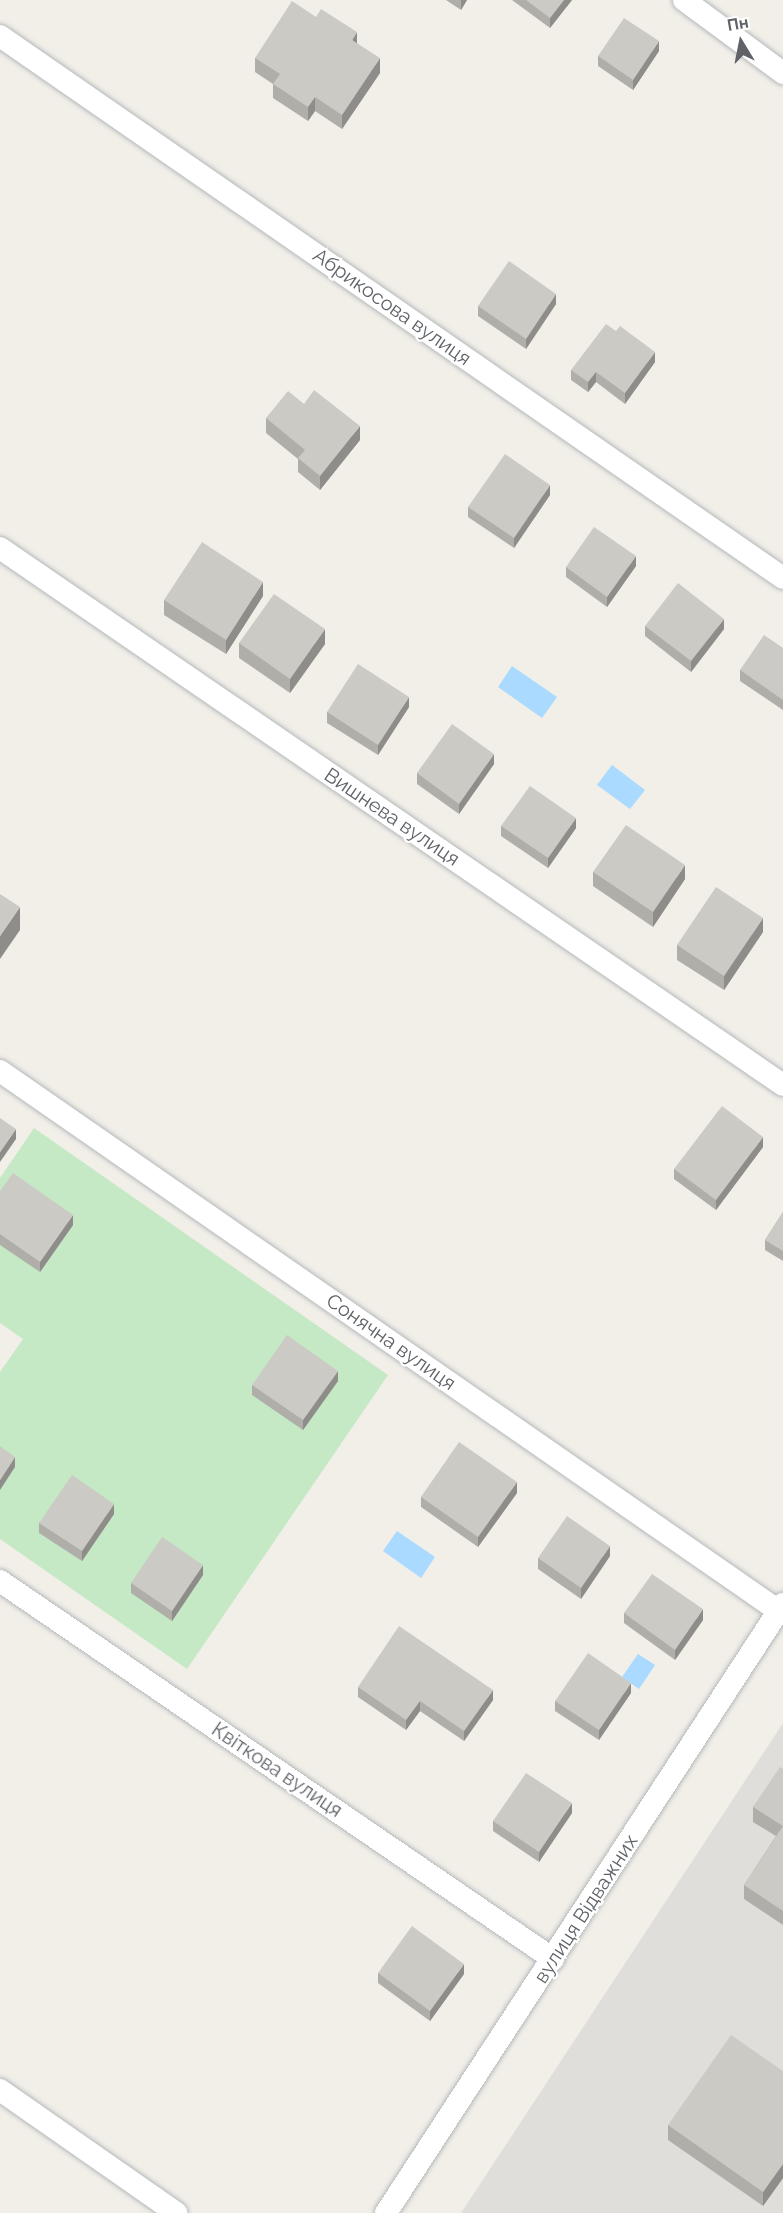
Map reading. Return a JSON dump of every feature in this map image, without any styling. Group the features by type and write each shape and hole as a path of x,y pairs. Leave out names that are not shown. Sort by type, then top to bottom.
{"street":[{"path":"684,0 783,74"},
{"name":"Абрикосова вулиця","path":"0,36 783,578"},
{"name":"Вишнева вулиця","path":"0,548 783,1085"},
{"name":"Сонячна вулиця","path":"0,1071 781,1610"},
{"name":"Квіткова вулиця","path":"0,1581 554,1959"},
{"name":"вулиця Відважних","path":"386,2213 781,1610"},
{"path":"0,2090 176,2213"}],"shaded area":[{"path":"783,1723 783,2213 461,2213"}],"green space":[{"path":"34,1128 388,1375 187,1669 0,1539 0,1372 23,1339 0,1323 0,1178"}],"water":[{"path":"512,666 557,697 542,718 498,687"},
{"path":"612,765 645,790 630,809 597,785"},
{"path":"397,1531 435,1557 421,1578 383,1551"},
{"path":"638,1654 655,1665 639,1689 622,1677"}],"building":[{"path":"526,0 564,0 550,18"},
{"path":"292,1 316,17 321,9 357,32 352,40 380,58 342,115 315,97 308,107 273,84 280,74 255,58"},
{"path":"624,18 659,41 633,80 598,56"},
{"path":"509,261 556,294 526,339 478,306"},
{"path":"606,324 616,331 620,326 655,352 625,393 596,372 588,382 571,370"},
{"path":"314,390 360,426 320,476 298,458 305,450 266,418 288,391 304,404"},
{"path":"505,454 550,485 514,538 468,507"},
{"path":"594,527 636,556 607,597 566,567"},
{"path":"202,542 263,582 226,640 164,600"},
{"path":"678,583 724,619 691,661 645,626"},
{"path":"274,594 325,629 290,679 239,643"},
{"path":"764,635 783,648 783,700 740,670"},
{"path":"358,664 409,697 378,745 327,712"},
{"path":"452,724 494,754 459,804 417,773"},
{"path":"530,786 576,818 548,858 501,826"},
{"path":"626,825 685,865 653,912 593,872"},
{"path":"716,887 763,918 724,976 677,945"},
{"path":"0,894 20,907 0,936"},
{"path":"722,1106 763,1137 716,1200 674,1169"},
{"path":"0,1118 16,1129 0,1152"},
{"path":"13,1173 73,1215 40,1262 0,1234 0,1191"},
{"path":"783,1212 783,1251 765,1240"},
{"path":"287,1335 338,1371 303,1420 252,1385"},
{"path":"459,1442 517,1482 478,1537 421,1497"},
{"path":"0,1446 15,1457 0,1480"},
{"path":"72,1475 114,1504 82,1551 39,1523"},
{"path":"567,1516 610,1546 581,1588 538,1558"},
{"path":"162,1537 203,1565 172,1611 131,1583"},
{"path":"652,1574 703,1609 675,1650 624,1613"},
{"path":"399,1626 493,1690 464,1731 420,1701 406,1720 358,1687"},
{"path":"588,1653 631,1683 599,1730 555,1701"},
{"path":"780,1767 783,1769 783,1826 753,1807"},
{"path":"526,1773 572,1803 539,1852 493,1821"},
{"path":"783,1826 783,1911 744,1885"},
{"path":"412,1926 464,1964 430,2011 378,1973"},
{"path":"731,2035 783,2071 783,2164 763,2192 668,2125"}]}
